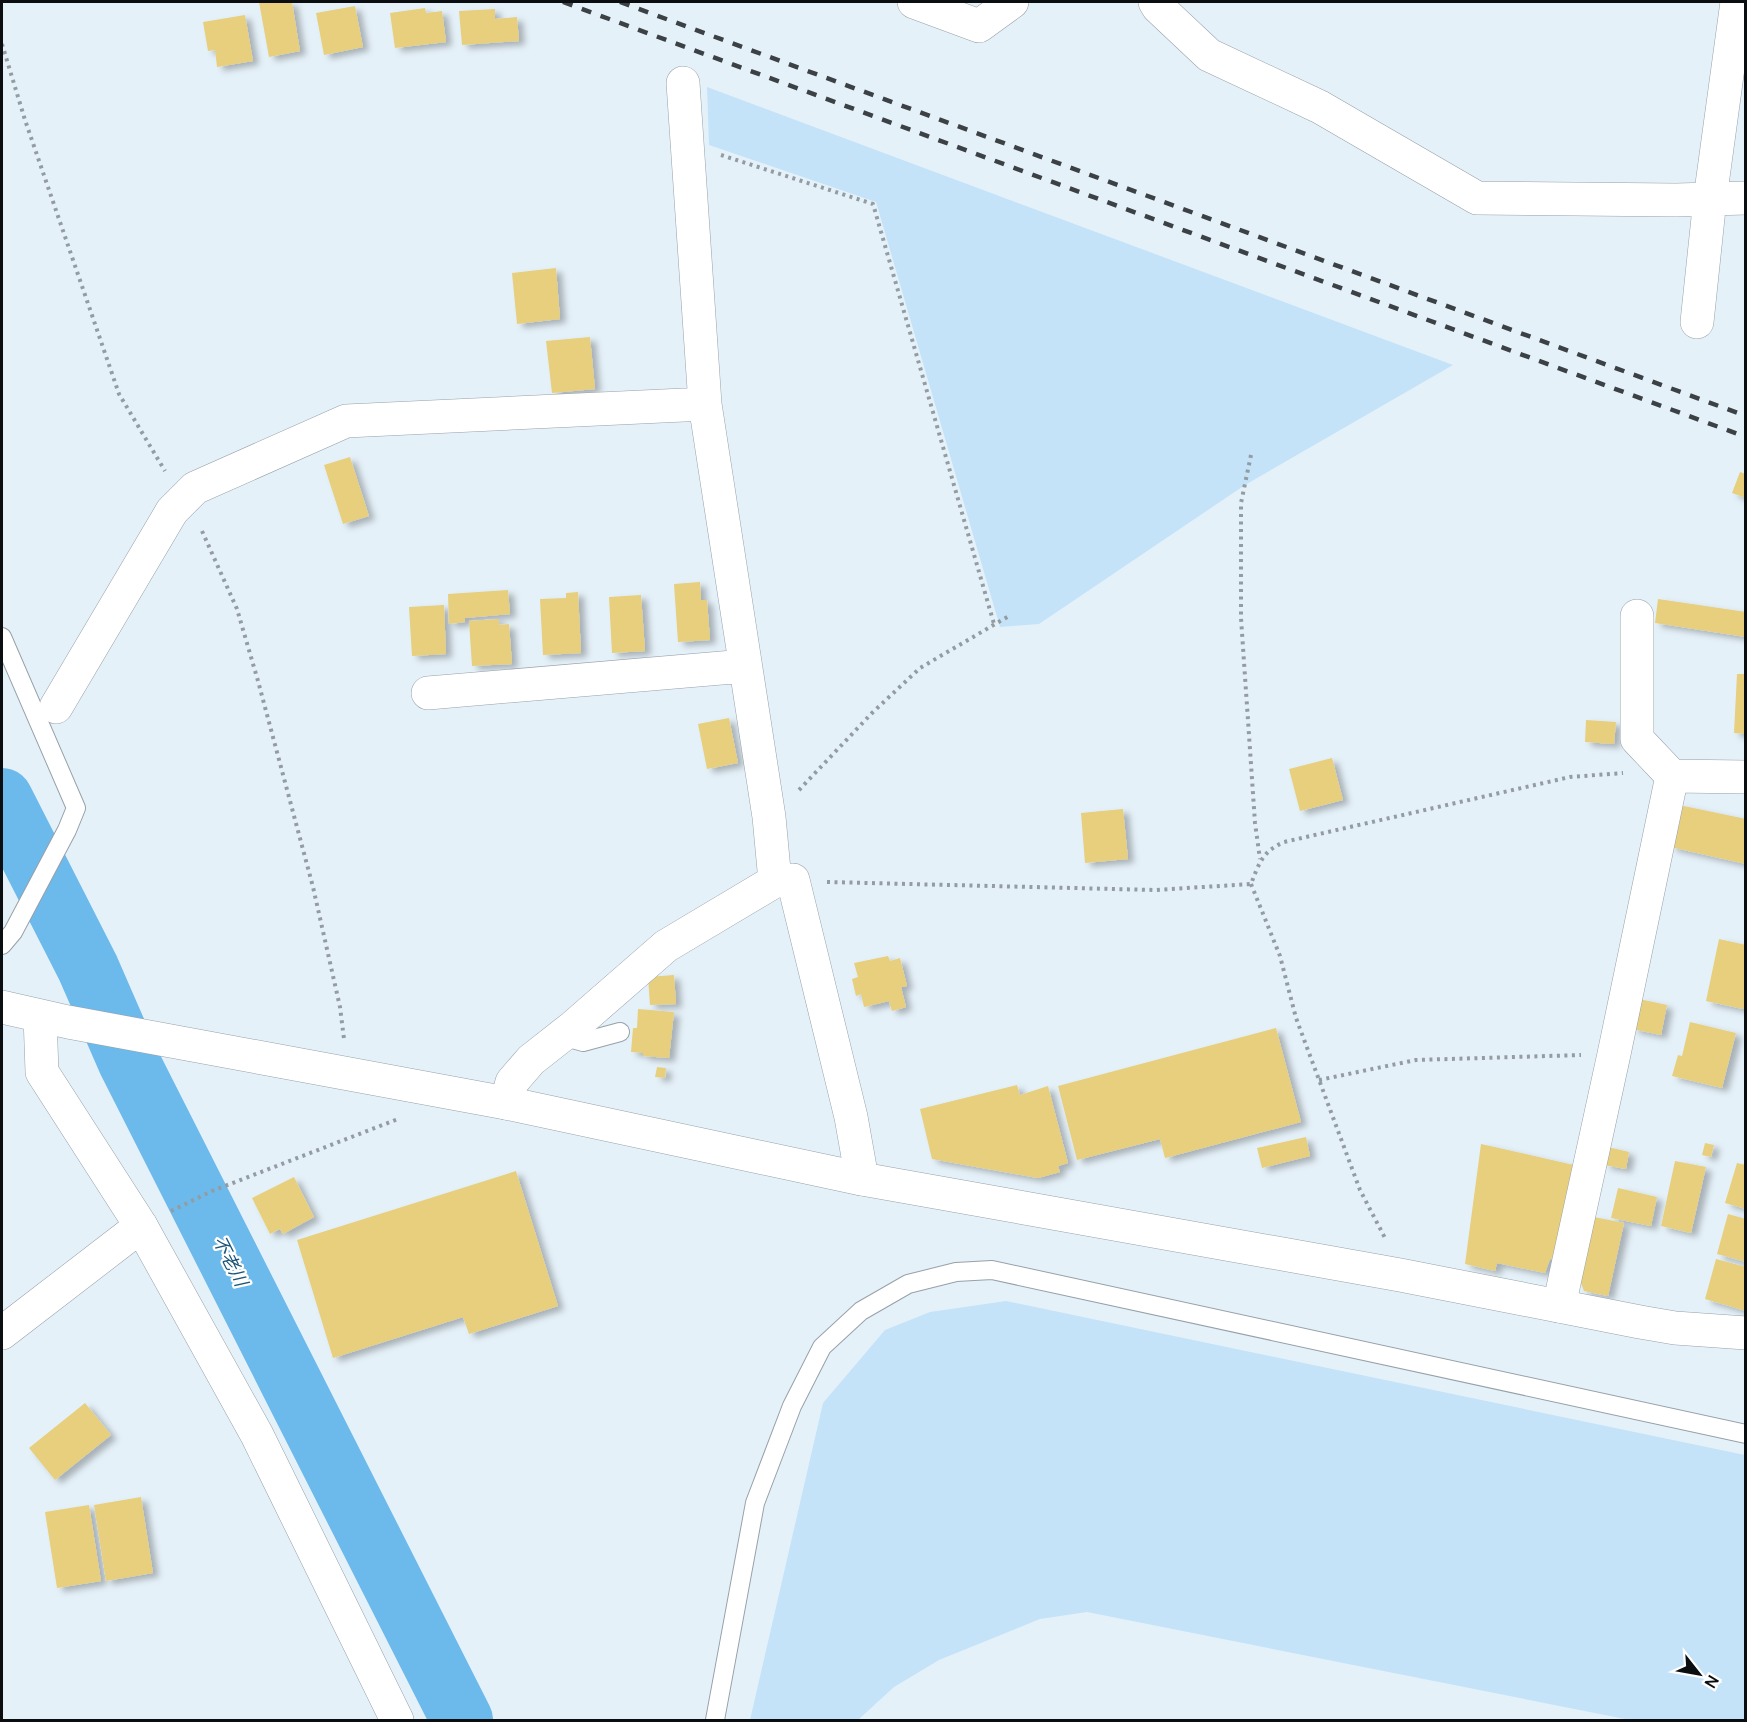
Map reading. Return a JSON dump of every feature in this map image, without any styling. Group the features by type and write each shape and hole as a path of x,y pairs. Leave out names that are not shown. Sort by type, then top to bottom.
{"street":[{"path":"914,2 979,26 1012,2"},
{"path":"1155,2 1158,8 1209,55 1320,107 1477,198 1676,200 1746,198"},
{"path":"1697,322 1710,199 1737,2"},
{"path":"683,83 705,404 769,817 784,881 851,1117 862,1179"},
{"path":"56,707 172,511 195,488 346,422 705,404"},
{"path":"1637,615 1637,739 1672,776 1746,777"},
{"path":"428,693 745,666"},
{"path":"1559,1306 1672,776"},
{"path":"506,1103 512,1082 531,1060 666,946 784,881"},
{"path":"2,1007 349,1076 506,1103 862,1179 1400,1275 1675,1328 1746,1333"},
{"path":"54,1019 42,1072 152,1221 397,1720"},
{"path":"2,1333 152,1221"}],"lane":[{"path":"2,637 76,808 67,830 7,938"},
{"path":"562,1036 583,1042 620,1032"},
{"path":"714,1720 755,1503 792,1406 822,1347 861,1311 908,1284 956,1272 992,1270 1746,1434"}],"path":[{"path":"2,44 119,394 172,483 185,496 237,609 313,887 340,1007 349,1076"},
{"path":"687,144 873,204 994,624"},
{"path":"1251,455 1241,503 1242,618 1254,811 1260,859"},
{"path":"769,817 792,798 872,712 920,668 1009,616"},
{"path":"1400,1275 1388,1245 1360,1190 1296,1018 1280,956 1251,884 1260,859 1273,846 1284,842 1570,777 1631,772 1672,776"},
{"path":"784,881 1155,890 1251,884"},
{"path":"1319,1080 1416,1060 1614,1054"},
{"path":"152,1221 212,1191 403,1117"}],"shaded area":[{"path":"707,87 1453,365 1245,485 1039,624 1000,627 876,202 709,145"},
{"path":"1006,1301 1745,1455 1745,1720 1630,1720 1087,1612 1040,1619 939,1660 894,1687 858,1720 750,1720 823,1403 885,1330 930,1312"}],"building":[{"path":"259,2 292,2 300,51 269,57"},
{"path":"355,6 363,47 324,55 316,13"},
{"path":"425,8 426,13 442,11 446,42 395,48 390,13"},
{"path":"495,9 495,19 517,17 519,41 462,45 459,11"},
{"path":"245,15 253,61 217,67 215,50 208,51 203,22"},
{"path":"556,268 560,319 517,324 512,273"},
{"path":"590,337 595,389 552,393 546,341"},
{"path":"350,457 369,516 343,524 324,465"},
{"path":"1740,472 1746,474 1746,498 1732,493"},
{"path":"700,582 701,600 707,600 710,640 678,642 674,584"},
{"path":"508,590 510,614 465,618 465,622 449,624 448,594"},
{"path":"578,592 581,653 543,655 540,599 566,598 566,593"},
{"path":"641,595 645,651 612,653 609,597"},
{"path":"1658,599 1746,612 1746,637 1655,623"},
{"path":"444,605 446,654 412,656 409,607"},
{"path":"499,619 499,625 509,624 512,664 472,666 469,621"},
{"path":"1737,674 1746,674 1746,734 1734,733"},
{"path":"729,718 738,763 707,769 698,724"},
{"path":"1586,720 1616,722 1614,744 1585,742"},
{"path":"1332,758 1343,800 1300,811 1289,769"},
{"path":"1679,805 1746,819 1746,864 1670,847"},
{"path":"1123,809 1128,859 1085,863 1081,813"},
{"path":"1719,939 1746,945 1746,999 1743,1009 1706,1001"},
{"path":"888,956 890,961 900,958 907,986 901,987 906,1007 892,1011 889,1001 864,1007 861,994 856,996 852,979 858,977 854,963"},
{"path":"674,975 676,1004 650,1005 648,977"},
{"path":"1639,999 1667,1005 1661,1035 1632,1029"},
{"path":"638,1009 674,1012 669,1058 643,1056 643,1053 631,1052 633,1028 637,1028"},
{"path":"1690,1022 1736,1033 1722,1088 1672,1076 1678,1055 1682,1056"},
{"path":"1276,1028 1301,1122 1165,1158 1160,1139 1077,1160 1058,1086"},
{"path":"657,1067 666,1068 665,1078 655,1077"},
{"path":"1017,1085 1020,1095 1048,1086 1068,1163 1058,1166 1060,1172 1038,1178 932,1159 920,1109"},
{"path":"1306,1137 1310,1156 1262,1168 1257,1148"},
{"path":"1705,1143 1714,1145 1711,1157 1702,1155"},
{"path":"1481,1144 1578,1166 1557,1260 1550,1259 1545,1273 1497,1263 1495,1271 1465,1264"},
{"path":"1608,1147 1629,1152 1626,1169 1604,1165"},
{"path":"1675,1161 1706,1167 1691,1233 1661,1226"},
{"path":"1737,1163 1746,1165 1746,1209 1725,1203"},
{"path":"516,1171 558,1306 469,1334 463,1317 333,1358 297,1240"},
{"path":"294,1177 314,1217 283,1234 280,1229 270,1234 252,1198"},
{"path":"1618,1188 1657,1197 1651,1226 1611,1218"},
{"path":"1728,1214 1746,1219 1746,1262 1717,1254"},
{"path":"1594,1217 1624,1223 1608,1296 1584,1291 1579,1278"},
{"path":"1716,1259 1746,1267 1746,1311 1705,1299"},
{"path":"85,1403 111,1435 55,1480 29,1448"},
{"path":"141,1497 153,1573 106,1581 94,1505"},
{"path":"89,1505 101,1581 57,1588 45,1512"}],"waterway":[{"name":"不老川","path":"2,799 88,968 129,1062 462,1720"}],"railway":[{"path":"563,2 1746,437"},
{"path":"620,2 1746,416"}]}
